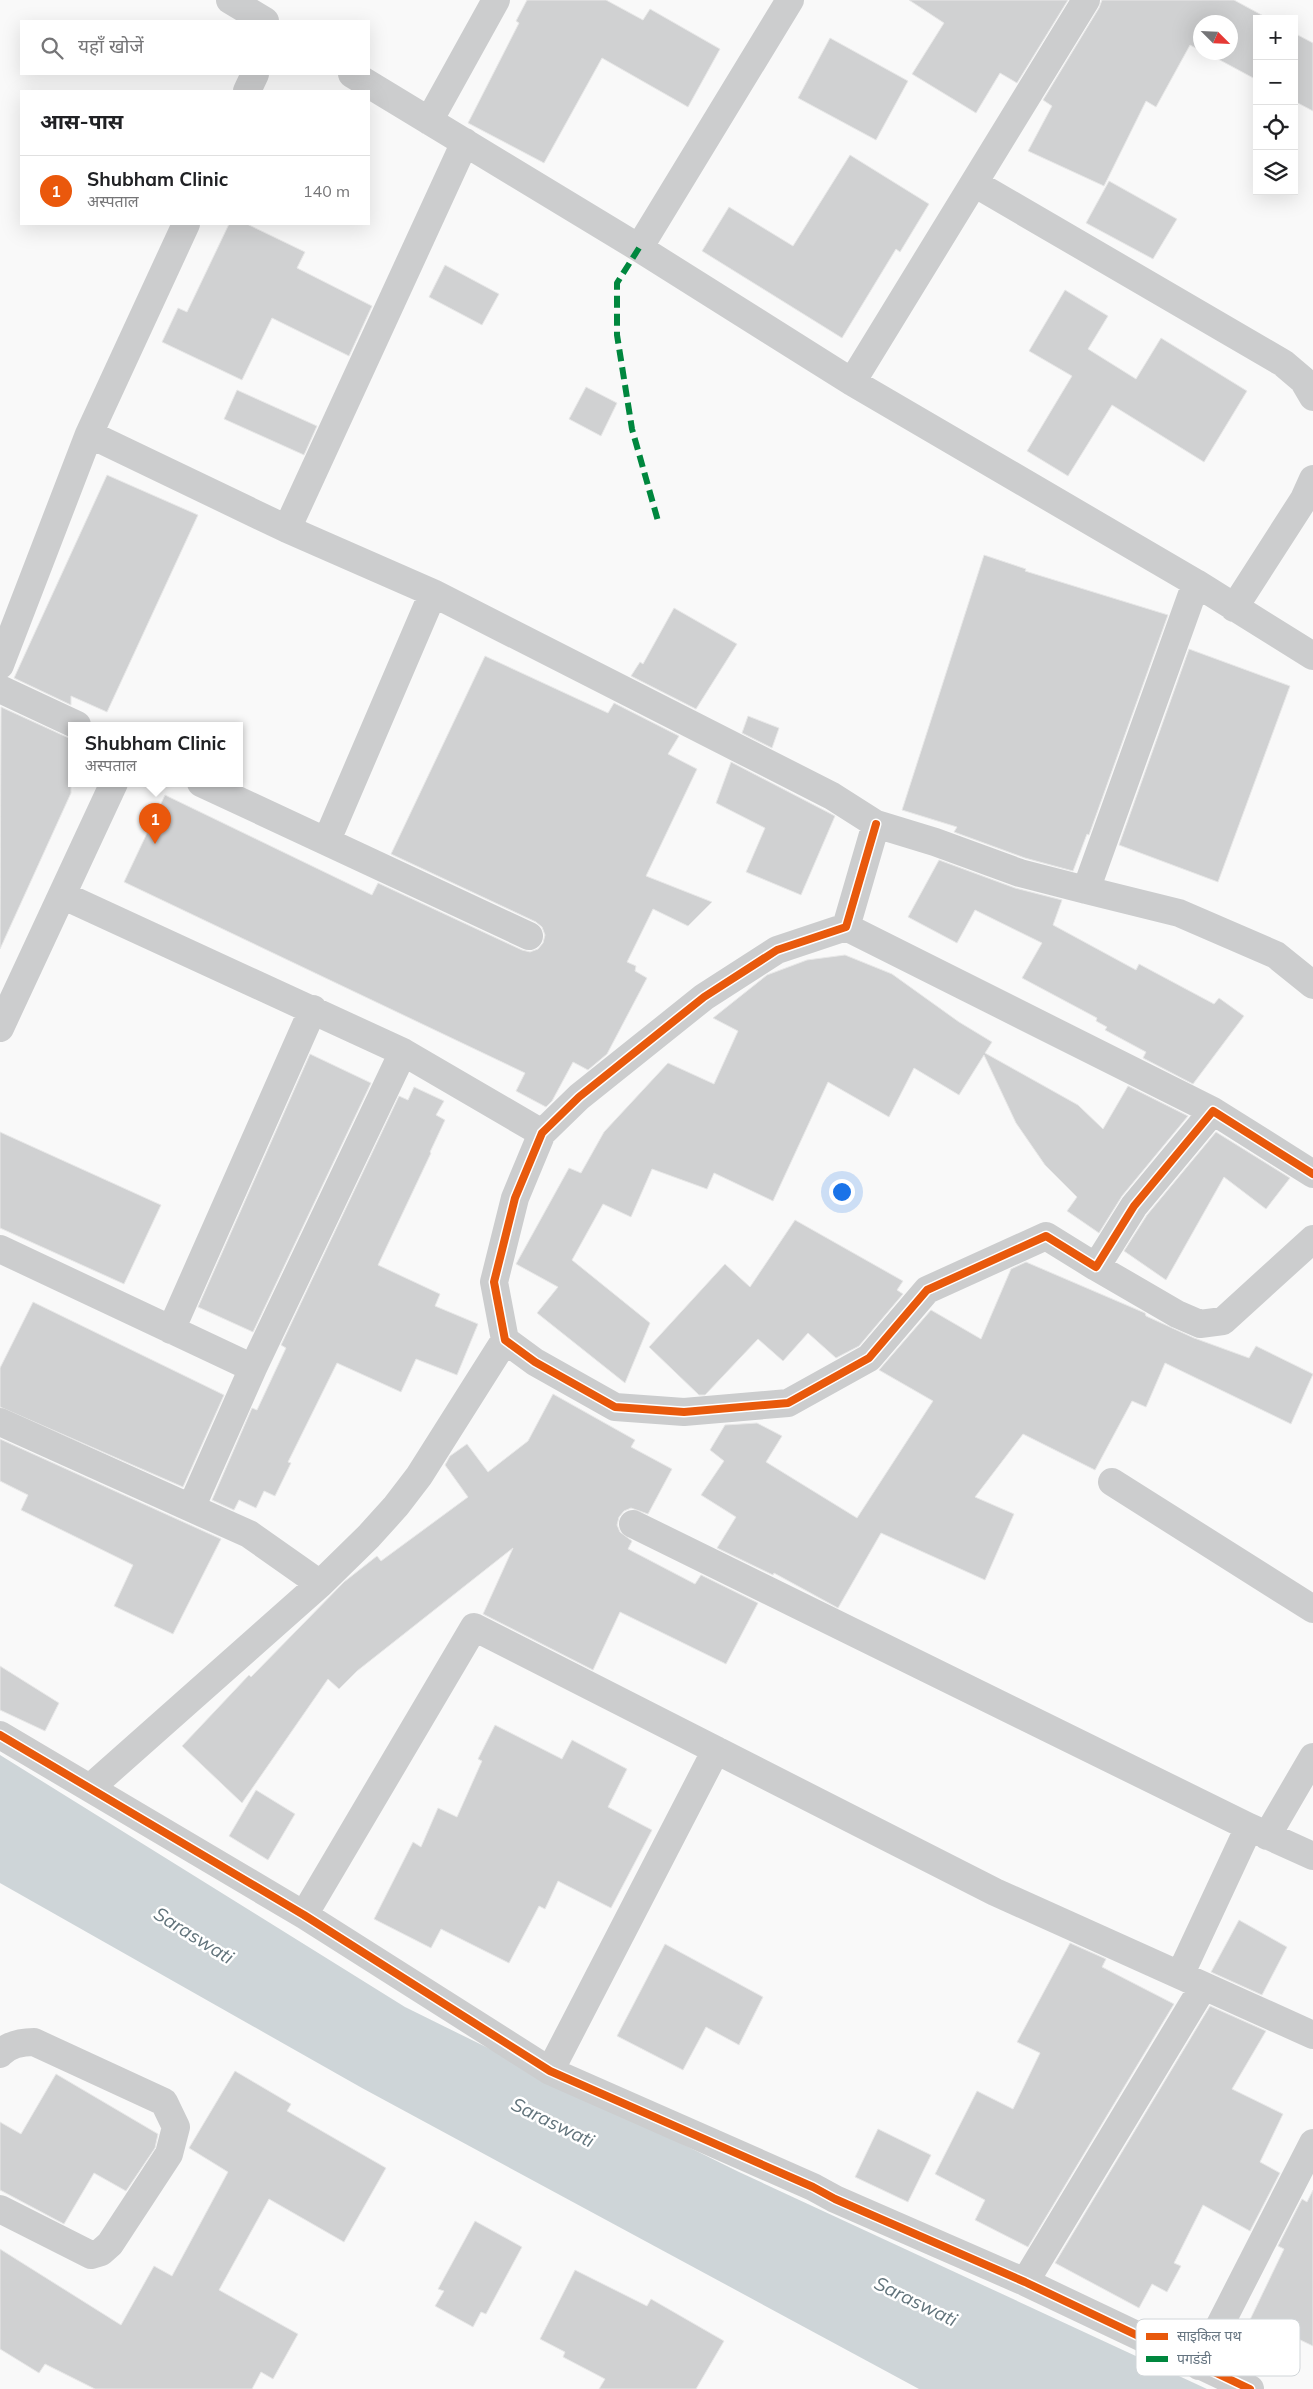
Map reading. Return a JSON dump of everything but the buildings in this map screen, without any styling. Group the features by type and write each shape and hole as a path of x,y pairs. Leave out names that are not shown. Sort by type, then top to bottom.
{"street":[{"path":"230,0 263,20"},
{"path":"429,121 496,0"},
{"path":"639,248 790,0"},
{"path":"852,382 1086,0"},
{"path":"247,90 255,75"},
{"path":"354,75 639,248 852,382 1196,583 1313,656"},
{"path":"287,529 464,142"},
{"path":"974,182 1283,363 1303,380 1313,397"},
{"path":"0,665 89,434 186,225"},
{"path":"89,434 287,529 434,593 832,796 876,824 936,842 1020,873 1179,913 1276,955 1313,985"},
{"path":"1234,608 1304,499 1313,479"},
{"path":"1086,890 1196,583"},
{"path":"327,840 434,593"},
{"path":"0,689 71,722"},
{"path":"0,1028 112,787"},
{"path":"210,787 327,840 529,936"},
{"path":"846,927 876,824"},
{"path":"62,896 313,1009 403,1052 542,1133"},
{"path":"1313,1174 1213,1111 846,927 777,950 704,997 579,1097 542,1133 515,1198 494,1282 505,1340 535,1362 616,1407 684,1412 788,1403 869,1358 927,1290 1046,1236 1177,1314 1200,1324 1223,1322 1313,1238"},
{"path":"171,1330 313,1009"},
{"path":"191,1508 253,1368 403,1052"},
{"path":"1096,1267 1134,1206 1213,1111"},
{"path":"0,1249 253,1368"},
{"path":"90,1788 320,1584 396,1506 419,1476 505,1340"},
{"path":"0,1422 249,1534 320,1584"},
{"path":"1112,1482 1313,1609"},
{"path":"632,1524 1258,1832 1313,1856"},
{"path":"304,1915 474,1627 995,1892 1313,2036"},
{"path":"0,1735 304,1915 550,2071 813,2187 835,2200 1025,2282 1136,2336"},
{"path":"550,2071 716,1750"},
{"path":"1025,2282 1192,1981 1258,1832 1313,1757"},
{"path":"0,2054 4,2049 19,2042 34,2042 164,2102 176,2127 169,2154 110,2244 101,2252 91,2255 0,2209"},
{"path":"1223,2319 1313,2142"},
{"path":"1221,2376 1250,2389"}],"water":[{"name":"Saraswati","path":"0,1755 405,2007 739,2172 1136,2356 1136,2376 1179,2376 1207,2389 919,2389 362,2088 0,1883"}],"marked path":[{"path":"639,248 617,283 617,335 632,429 658,521"}],"cycle path":[{"path":"876,824 846,927 777,950 704,997 579,1097 542,1133 515,1198 494,1282 505,1340 535,1362 615,1407 684,1412 788,1403 869,1358 927,1290 1046,1236 1096,1267 1134,1206 1213,1111 1313,1174"},
{"path":"0,1735 304,1915 550,2071 1025,2282 1136,2335"},
{"path":"1223,2376 1250,2389"}],"place":[{"name":"Shubham Clinic","path":"155,844"}]}
